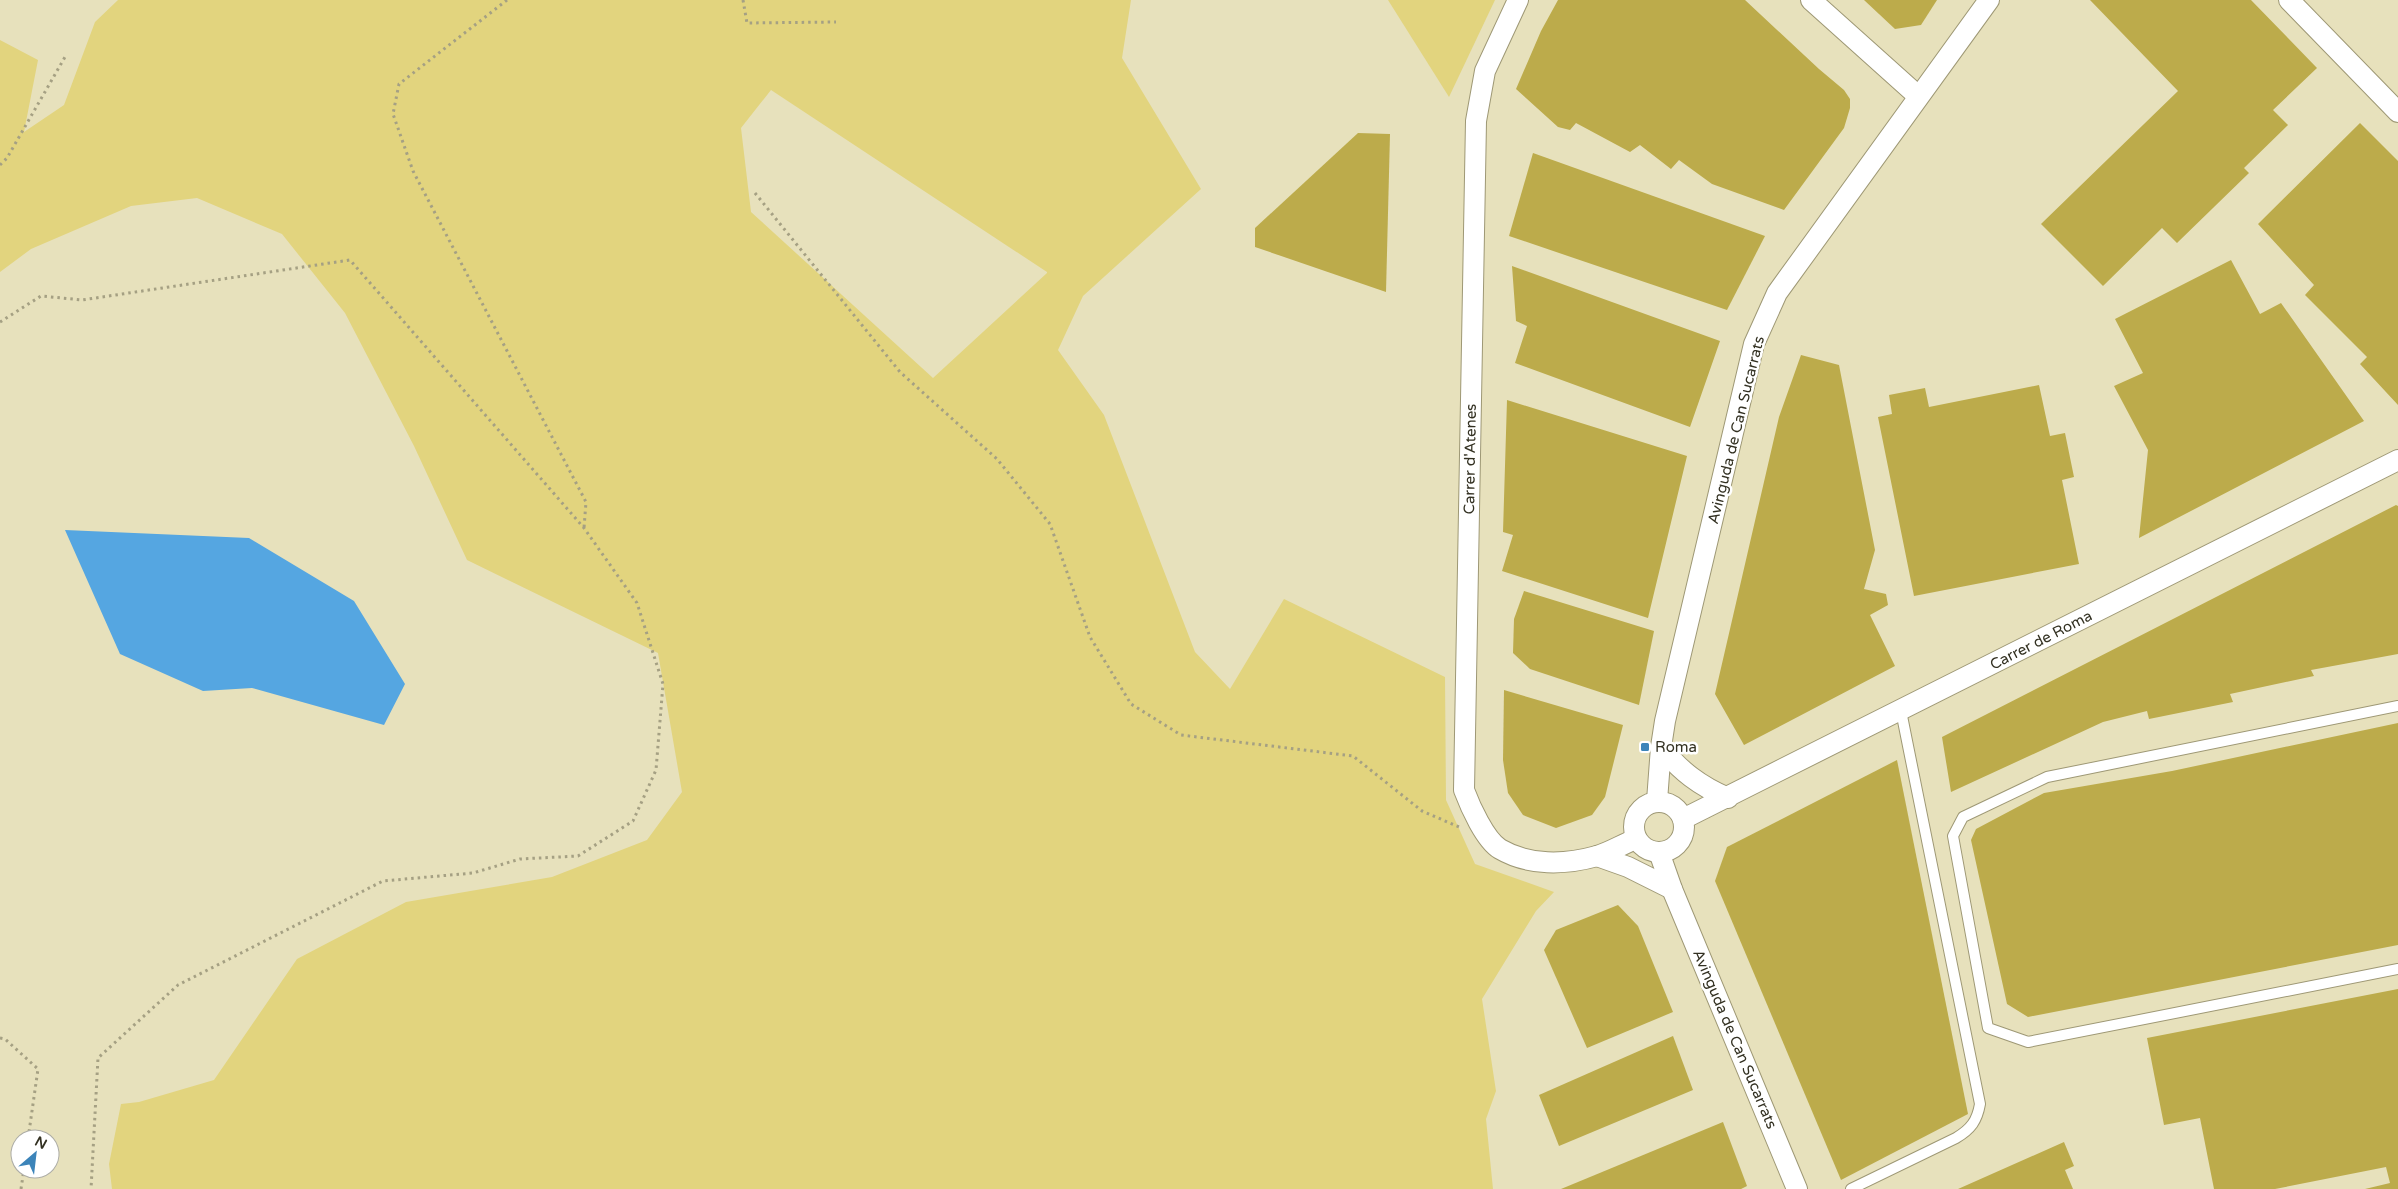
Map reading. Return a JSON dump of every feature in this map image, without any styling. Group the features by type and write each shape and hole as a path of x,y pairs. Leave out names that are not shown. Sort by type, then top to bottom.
{"street":[{"name":"Carrer d'Atenes","path":"1518,0 1485,71 1476,121 1464,790 1474,817 1498,848 1537,863 1564,862 1598,856"},
{"path":"1811,0 1918,96"},
{"name":"Avinguda de Can Sucarrats","path":"1657,801 1661,747 1754,344 1776,293 1989,0"},
{"path":"2289,0 2398,112"},
{"name":"Carrer de Roma","path":"1683,819 2398,460"},
{"path":"1661,747 1684,773 1706,788 1728,798"},
{"path":"1657,801 1673,806 1683,819 1683,836 1673,848 1659,852 1648,850 1636,839 1633,822 1636,814 1649,803 1657,801"},
{"path":"1598,856 1636,839"},
{"name":"Avinguda de Can Sucarrats","path":"1659,852 1672,888 1797,1189"},
{"path":"1598,856 1628,867 1672,888"}],"lane":[{"path":"2398,706 2047,777 1963,818 1953,836 1988,1028 2028,1042 2398,969"},
{"path":"1851,1189 1970,1130 1977,1118 1980,1104 1901,711"}],"path":[{"path":"507,0 399,84 393,114 413,171 586,502 584,528"},
{"path":"743,0 746,23 836,22"},
{"path":"0,165 6,158 65,57"},
{"path":"755,193 900,372 996,459 1050,524 1090,637 1130,704 1181,734 1353,756 1422,811 1459,827 1474,817"},
{"path":"0,322 41,296 82,300 350,260 584,528 637,603 663,684 656,770 633,821 578,856 520,858 473,873 383,881 178,985 98,1058 91,1189"},
{"path":"0,1038 5,1039 38,1069 29,1129"}],"shaded area":[{"path":"118,0 1131,0 1122,58 1201,189 1083,296 1058,350 1104,415 1195,652 1230,689 1284,599 1445,677 1446,800 1475,864 1554,892 1536,911 1482,999 1496,1091 1486,1119 1493,1189 112,1189 109,1164 121,1104 139,1102 214,1080 297,959 406,902 552,877 647,840 682,792 658,653 467,560 414,446 345,313 282,234 197,198 131,206 31,249 0,272 0,40 38,60 24,132 64,105 95,22","holes":["771,90 1047,272 933,378 751,212 741,128"]},
{"path":"1388,0 1495,0 1449,97"}],"water":[{"path":"65,530 249,538 354,601 405,684 384,725 252,688 203,691 120,654"}],"building":[{"path":"1558,0 1745,0 1844,90 1850,99 1850,108 1844,128 1784,210 1712,184 1679,160 1671,169 1640,145 1630,152 1576,123 1570,130 1558,127 1516,89 1541,31"},
{"path":"1864,0 1937,0 1921,25 1895,29"},
{"path":"2090,0 2251,0 2317,68 2273,110 2288,125 2244,168 2249,173 2177,243 2162,228 2103,286 2041,224 2178,91"},
{"path":"2360,123 2398,161 2398,405 2360,364 2367,357 2305,295 2314,285 2258,224"},
{"path":"1358,133 1390,134 1386,292 1255,247 1255,228"},
{"path":"1533,153 1765,236 1727,310 1509,236"},
{"path":"2231,260 2260,314 2281,303 2364,421 2139,538 2148,450 2114,386 2143,373 2115,319"},
{"path":"1512,266 1720,341 1690,427 1515,363 1527,326 1516,321"},
{"path":"1801,355 1839,365 1875,550 1864,589 1886,594 1888,605 1870,615 1895,666 1744,745 1715,694 1779,417"},
{"path":"2039,385 2050,436 2065,433 2074,477 2062,480 2079,564 1914,596 1878,417 1892,414 1889,395 1925,388 1929,407"},
{"path":"1507,400 1687,456 1648,618 1502,571 1513,535 1503,532"},
{"path":"2396,505 2398,506 2398,654 2311,670 2314,676 2230,694 2233,702 2149,719 2147,711 2103,722 1951,792 1942,737"},
{"path":"1524,591 1654,631 1639,705 1530,669 1513,653 1514,619"},
{"path":"1504,690 1623,725 1605,797 1592,815 1556,828 1523,815 1508,793 1503,760"},
{"path":"2398,723 2398,945 2028,1017 2007,1004 1971,840 1976,829 2044,793 2172,771"},
{"path":"1897,760 1968,1114 1841,1180 1715,881 1727,847"},
{"path":"1618,905 1638,926 1673,1012 1587,1048 1544,950 1556,930"},
{"path":"2398,989 2398,1189 2365,1189 2390,1183 2386,1167 2275,1189 2214,1189 2200,1118 2164,1125 2147,1038"},
{"path":"1673,1036 1693,1090 1559,1146 1539,1095"},
{"path":"1723,1122 1747,1186 1741,1189 1561,1189"},
{"path":"2064,1142 2074,1166 2065,1170 2073,1189 1958,1189"}],"place":[{"name":"Roma","path":"1645,747"}]}
